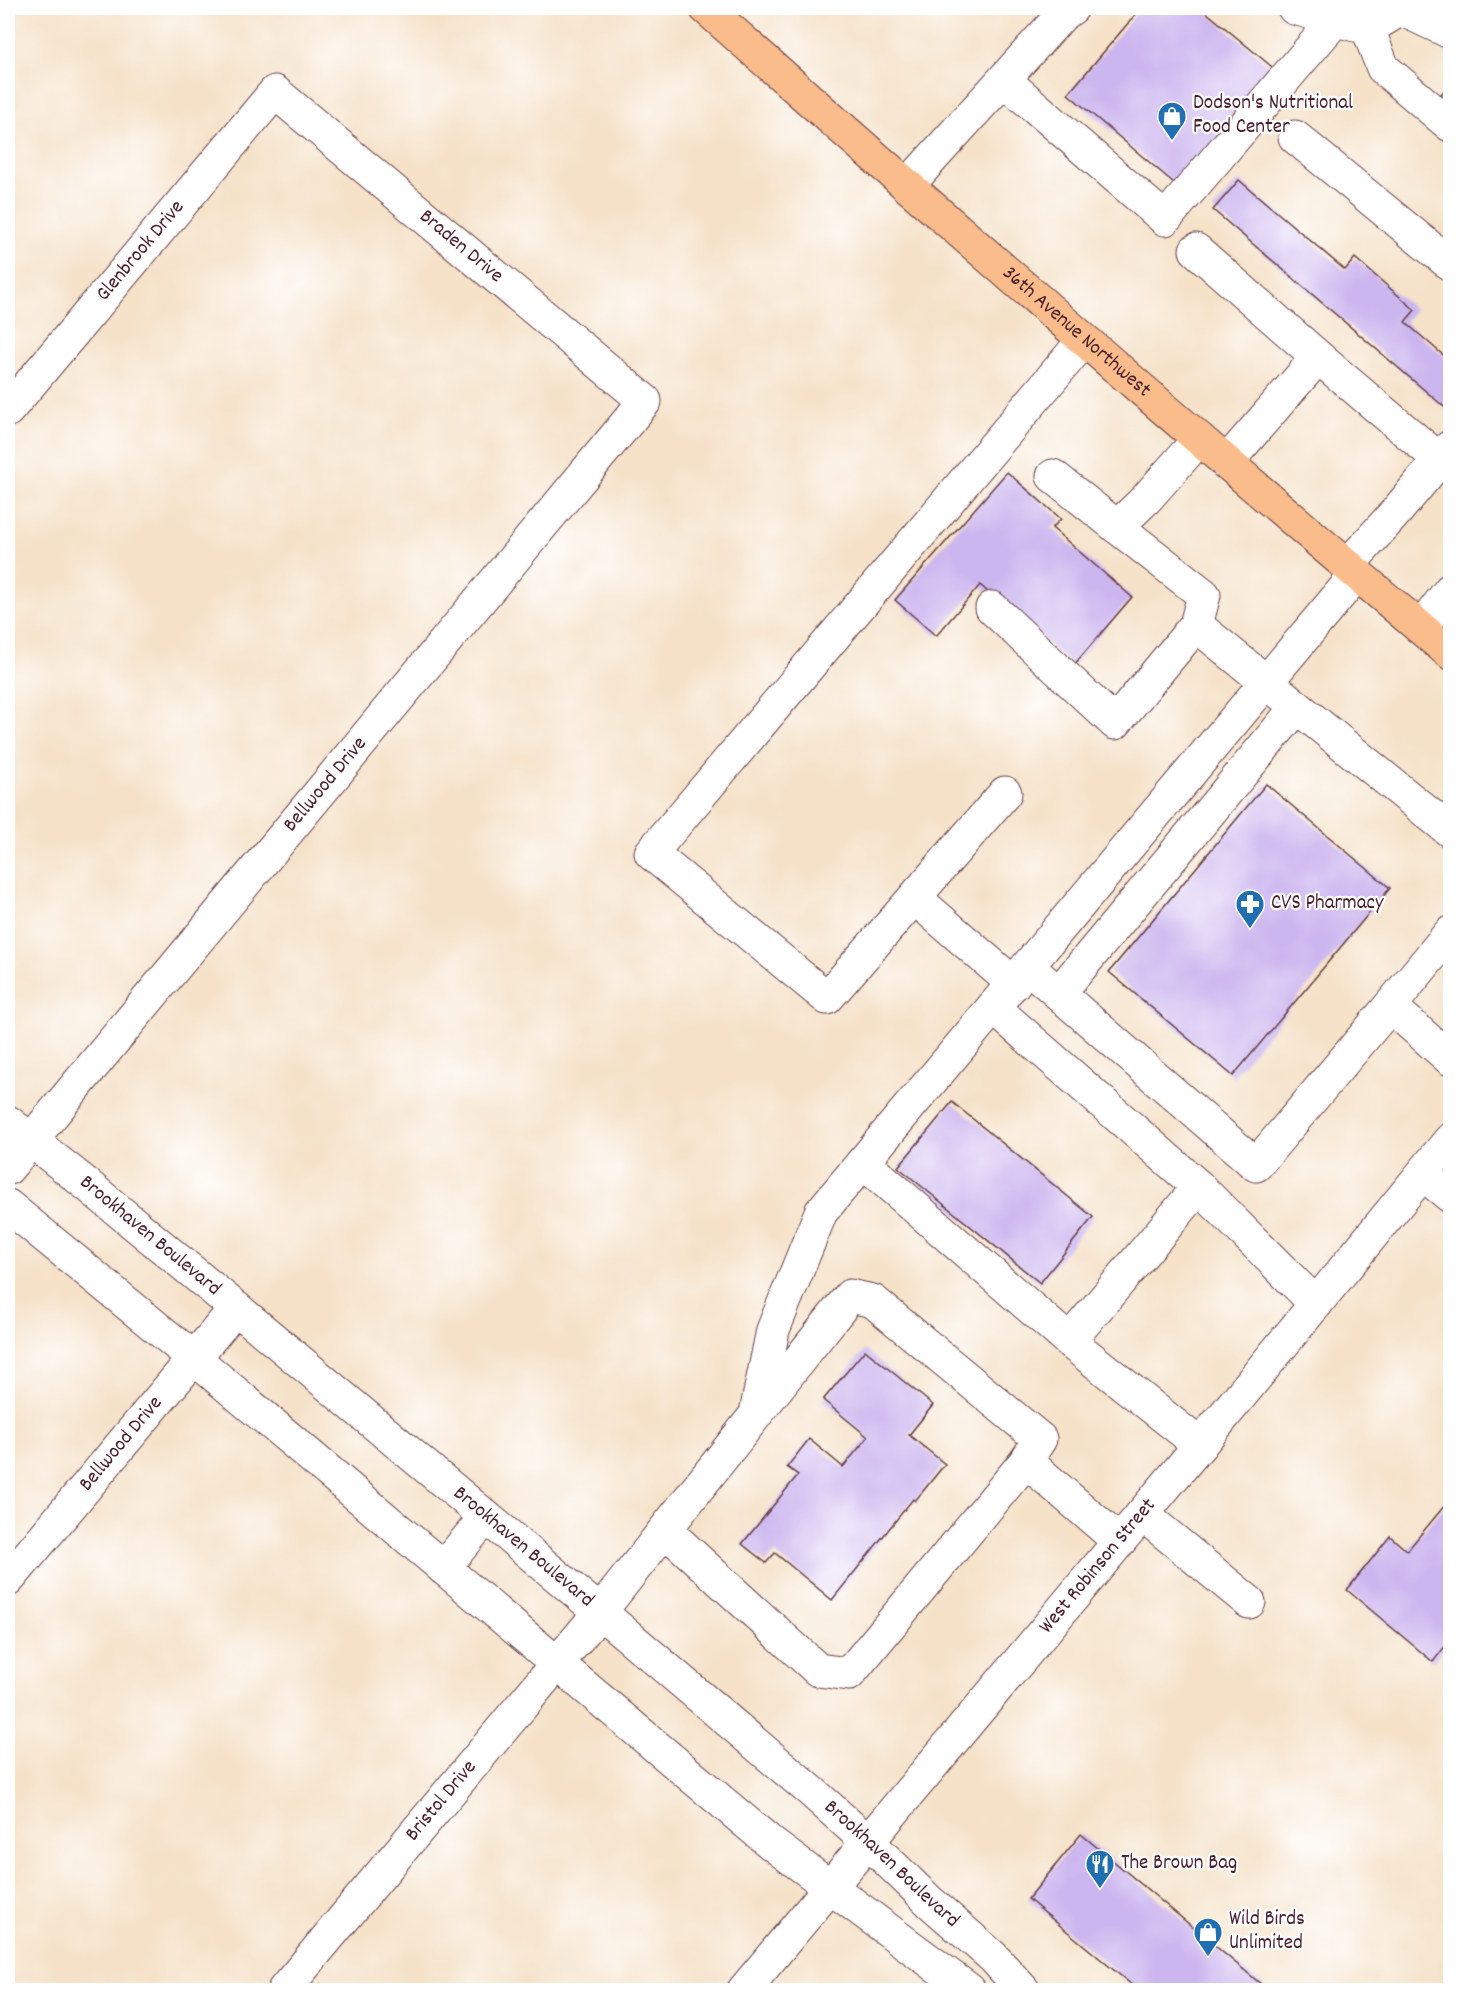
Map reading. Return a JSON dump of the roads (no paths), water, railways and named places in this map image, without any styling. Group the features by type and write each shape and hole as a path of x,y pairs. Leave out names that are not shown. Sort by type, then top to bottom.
{"main road":[{"name":"36th Avenue Northwest","path":"706,8 1084,340 1450,653"}],"street":[{"path":"907,186 1062,15 1072,8"},
{"path":"1294,8 1368,29 1401,9 1450,32"},
{"path":"1004,80 1165,219 1336,19"},
{"path":"1368,29 1383,68 1450,125"},
{"name":"Braden Drive","path":"275,92 645,402"},
{"name":"Glenbrook Drive","path":"8,410 275,92"},
{"path":"1296,137 1450,264"},
{"path":"755,1415 773,1330 821,1212 1267,682 1352,570 1445,454 1318,357 1196,250"},
{"path":"1005,793 827,998 651,853 1084,340"},
{"path":"1226,463 1318,357"},
{"name":"Bellwood Drive","path":"8,1168 19,1130 645,402"},
{"path":"1117,527 1146,499 1199,439"},
{"path":"992,608 1114,723 1196,625 1204,596 1053,476"},
{"path":"1420,628 1450,590"},
{"path":"1196,625 1450,831"},
{"path":"1059,993 1297,707"},
{"path":"915,898 1012,986 1199,1187 1316,1304"},
{"path":"1012,986 1059,993 1256,1165 1450,933"},
{"path":"1390,1006 1450,1059"},
{"name":"Brookhaven Boulevard","path":"19,1130 486,1516 810,1790 993,1958 1023,1990"},
{"name":"West Robinson Street","path":"744,1990 1142,1514 1450,1140"},
{"path":"863,1162 1069,1341 1200,1444"},
{"path":"1423,1174 1450,1196"},
{"path":"1069,1341 1199,1187"},
{"path":"8,1206 195,1359 772,1844 969,1990"},
{"name":"Bristol Drive","path":"284,1990 600,1612 850,1296 873,1301 1040,1439 1026,1461"},
{"name":"Bellwood Drive","path":"8,1580 236,1308"},
{"path":"665,1530 818,1670 849,1674 1026,1461 1119,1541"},
{"path":"1142,1514 1249,1602"},
{"path":"443,1568 486,1516"}],"place":[{"name":"Dodson's Nutritional Food Center","path":"1172,142"},
{"name":"CVS Pharmacy","path":"1250,930"},
{"name":"The Brown Bag","path":"1100,1890"},
{"name":"Wild Birds Unlimited","path":"1208,1958"}]}
